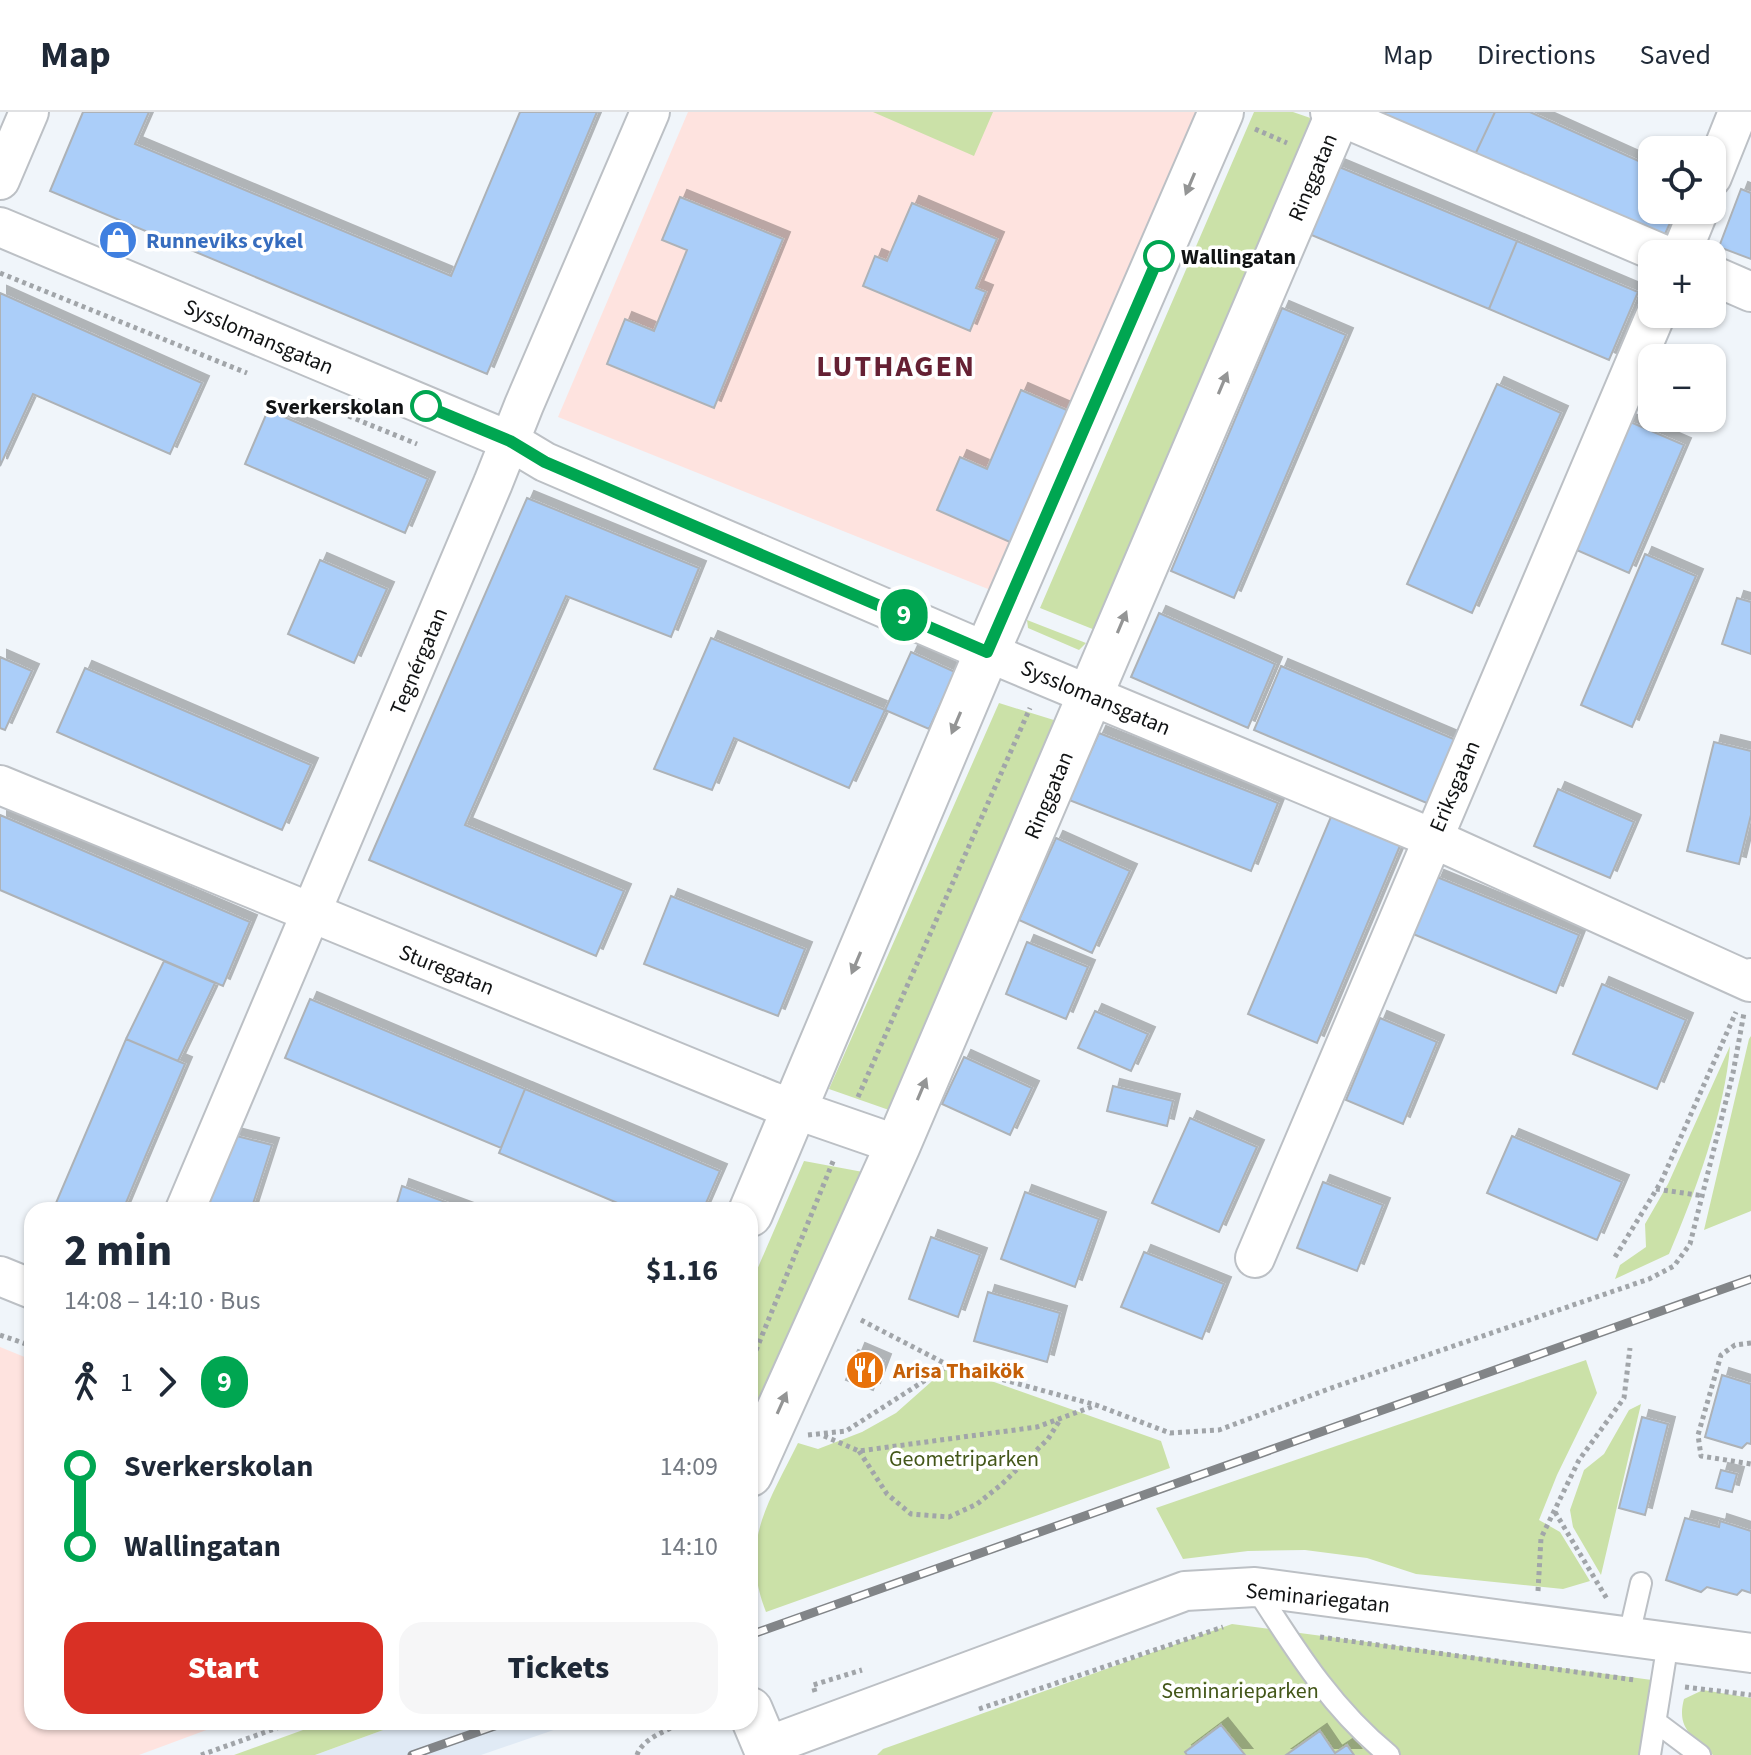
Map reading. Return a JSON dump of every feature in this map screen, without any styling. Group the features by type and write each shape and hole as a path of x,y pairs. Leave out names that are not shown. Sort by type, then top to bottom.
{"street":[{"path":"0,180 29,112"},
{"name":"Tegnérgatan","path":"188,1202 650,112"},
{"path":"1726,142 1738,112"},
{"path":"755,1202 987,652 1220,113"},
{"path":"1336,113 1638,244"},
{"name":"Ringgatan","path":"758,1456 898,1145 1321,157 1336,113"},
{"name":"Sysslomansgatan","path":"0,227 510,441 545,462 987,652 1432,838 1750,980"},
{"path":"1726,281 1751,292"},
{"name":"Eriksgatan","path":"1255,1258 1650,328"},
{"name":"Sturegatan","path":"0,785 771,1101 898,1145"},
{"path":"0,1276 24,1286"},
{"name":"Seminariegatan","path":"761,1737 1185,1591 1255,1587 1751,1653"}],"lane":[{"path":"1629,1635 1641,1583"},
{"path":"1255,1587 1310,1674 1367,1738 1389,1755"},
{"path":"1650,1755 1668,1642"},
{"path":"1656,1722 1700,1755"}],"path":[{"path":"1220,113 1321,157"},
{"path":"0,273 255,377"},
{"path":"333,409 428,447"},
{"path":"758,1345 867,1072 1045,675"},
{"path":"1615,1257 1656,1189 1750,980"},
{"path":"857,1318 949,1365 1096,1405 1170,1433 1219,1430 1334,1387 1649,1279 1674,1266 1690,1244 1733,1073 1750,980"},
{"path":"1656,1189 1704,1196"},
{"path":"0,1335 24,1343"},
{"path":"1751,1343 1735,1345 1721,1355 1698,1435 1701,1456 1751,1464"},
{"path":"1537,1624 1541,1538 1579,1460 1624,1398 1630,1348"},
{"path":"773,1422 800,1435 846,1431 949,1365"},
{"path":"823,1435 859,1451 1037,1427 1096,1405"},
{"path":"859,1451 887,1494 911,1514 949,1517 977,1504 1002,1484 1048,1439 1061,1418"},
{"path":"1555,1511 1629,1635"},
{"path":"201,1755 271,1730"},
{"path":"637,1755 638,1749 668,1730"}],"shaded area":[{"path":"688,112 1204,112 993,591 558,417"},
{"path":"0,1347 24,1357 24,1730 206,1730 139,1755 0,1755"},
{"path":"383,1730 554,1730 481,1755 315,1755"}],"green space":[{"path":"873,112 993,112 974,156"},
{"path":"1254,112 1293,112 1319,121 1095,630 1040,608"},
{"path":"1027,620 1086,643 1079,650 1028,628"},
{"path":"999,703 1057,721 889,1110 829,1089"},
{"path":"1751,1036 1751,1211 1704,1230 1749,1039"},
{"path":"1730,1046 1715,1125 1669,1254 1615,1279 1620,1265 1646,1247 1645,1224 1668,1184"},
{"path":"804,1161 863,1172 765,1401 758,1399 758,1267"},
{"path":"1586,1360 1597,1393 1539,1520 1560,1532 1590,1581 1563,1589 1416,1574 1367,1558 1305,1550 1248,1551 1183,1559 1156,1508"},
{"name":"Geometriparken","path":"949,1366 1161,1441 1170,1468 766,1612 758,1587 758,1536 768,1505 798,1443 818,1449 862,1432 896,1413"},
{"path":"1641,1404 1601,1575 1573,1527 1570,1510 1584,1470 1604,1454 1629,1410"},
{"name":"Seminarieparken","path":"1232,1624 1652,1680 1639,1755 877,1755 883,1749"},
{"path":"1703,1690 1751,1698 1751,1755 1713,1755 1688,1731 1682,1718 1684,1699"},
{"path":"303,1730 383,1730 315,1755 234,1755"}],"building":[{"path":"83,112 149,112 135,144 451,276 520,112 597,112 487,374 50,191"},
{"path":"1367,112 1495,112 1472,161"},
{"path":"1495,112 1530,112 1638,161 1638,224 1670,224 1662,240 1644,240 1472,161"},
{"path":"1337,166 1517,241 1489,309 1309,234"},
{"path":"1741,189 1751,193 1751,259 1726,250 1726,240 1722,240"},
{"path":"680,197 783,239 714,408 607,364 625,319 654,331 687,250 662,240"},
{"path":"912,203 997,239 976,288 986,292 970,331 863,286 875,256 887,261"},
{"path":"1517,241 1638,292 1609,360 1489,309"},
{"path":"0,293 202,383 170,454 33,394 0,466"},
{"path":"1282,308 1346,335 1234,598 1171,571"},
{"path":"1497,384 1561,413 1472,613 1407,584"},
{"path":"1021,390 1069,411 1012,543 937,510 960,457 987,469"},
{"path":"268,410 428,479 405,533 245,464"},
{"path":"1628,421 1638,425 1638,432 1654,432 1684,445 1629,573 1572,548"},
{"path":"527,498 699,568 671,637 566,596 465,825 624,891 596,956 369,860"},
{"path":"1645,554 1696,576 1632,727 1581,705"},
{"path":"320,560 387,589 354,663 288,634"},
{"path":"1737,598 1751,602 1751,654 1722,644"},
{"path":"1159,613 1275,664 1248,728 1131,677"},
{"path":"711,638 885,710 849,788 734,738 712,790 654,769"},
{"path":"911,652 955,672 929,729 885,710"},
{"path":"0,657 32,671 5,730 0,728"},
{"path":"1281,666 1456,740 1429,804 1254,730"},
{"path":"85,668 311,765 282,830 57,732"},
{"path":"1099,733 1278,803 1251,871 1069,800"},
{"path":"1714,742 1751,751 1751,815 1739,864 1687,851"},
{"path":"1558,789 1634,822 1610,878 1534,846"},
{"path":"1333,812 1402,841 1317,1043 1248,1014"},
{"path":"0,815 250,922 223,986 0,890"},
{"path":"1056,838 1130,871 1092,953 1019,920"},
{"path":"1437,877 1579,935 1556,993 1413,934"},
{"path":"671,896 805,949 778,1016 644,964"},
{"path":"1027,942 1088,967 1066,1019 1006,994"},
{"path":"164,961 215,983 178,1061 126,1039"},
{"path":"1602,984 1686,1020 1657,1089 1573,1054"},
{"path":"310,999 525,1089 501,1148 285,1058"},
{"path":"1095,1011 1148,1034 1131,1071 1078,1048"},
{"path":"1380,1018 1437,1042 1403,1124 1346,1100"},
{"path":"126,1039 185,1064 126,1202 56,1202"},
{"path":"964,1057 1032,1088 1010,1135 942,1104"},
{"path":"1113,1086 1173,1101 1167,1126 1107,1111"},
{"path":"525,1089 720,1171 706,1202 615,1202 499,1153"},
{"path":"1190,1118 1257,1147 1219,1232 1152,1203"},
{"path":"225,1133 272,1145 254,1202 200,1202"},
{"path":"1512,1136 1622,1182 1597,1240 1487,1193"},
{"path":"1323,1182 1383,1205 1357,1271 1297,1248"},
{"path":"402,1186 445,1202 397,1202"},
{"path":"1025,1192 1099,1219 1075,1287 1001,1259"},
{"path":"931,1237 980,1255 958,1317 909,1299"},
{"path":"1144,1252 1224,1284 1202,1339 1121,1307"},
{"path":"988,1292 1060,1313 1047,1362 974,1341"},
{"name":"Arisa Thaikök","path":"858,1350 884,1361 873,1390 846,1380"},
{"path":"1722,1375 1751,1384 1751,1444 1747,1443 1742,1448 1705,1437"},
{"path":"1642,1417 1668,1424 1645,1515 1619,1508"},
{"path":"1721,1470 1737,1474 1732,1492 1716,1488"},
{"path":"1685,1518 1719,1527 1720,1521 1751,1531 1751,1593 1742,1590 1737,1595 1707,1587 1701,1592 1666,1580"},
{"path":"1221,1725 1245,1755 1187,1755 1185,1752"},
{"path":"1320,1731 1335,1753 1347,1745 1354,1755 1286,1755"}],"railway":[{"path":"758,1632 1751,1279"},
{"path":"412,1755 483,1730"}],"bus line":[{"name":"9","path":"426,406 510,441 545,462 987,652 1159,256"}],"place":[{"name":"Runneviks cykel","path":"118,240"},
{"name":"Wallingatan","path":"1159,256"},
{"name":"Sverkerskolan","path":"426,406"},
{"name":"Arisa Thaikök","path":"865,1370"}],"district":[{"name":"LUTHAGEN","path":"896,366"}]}
